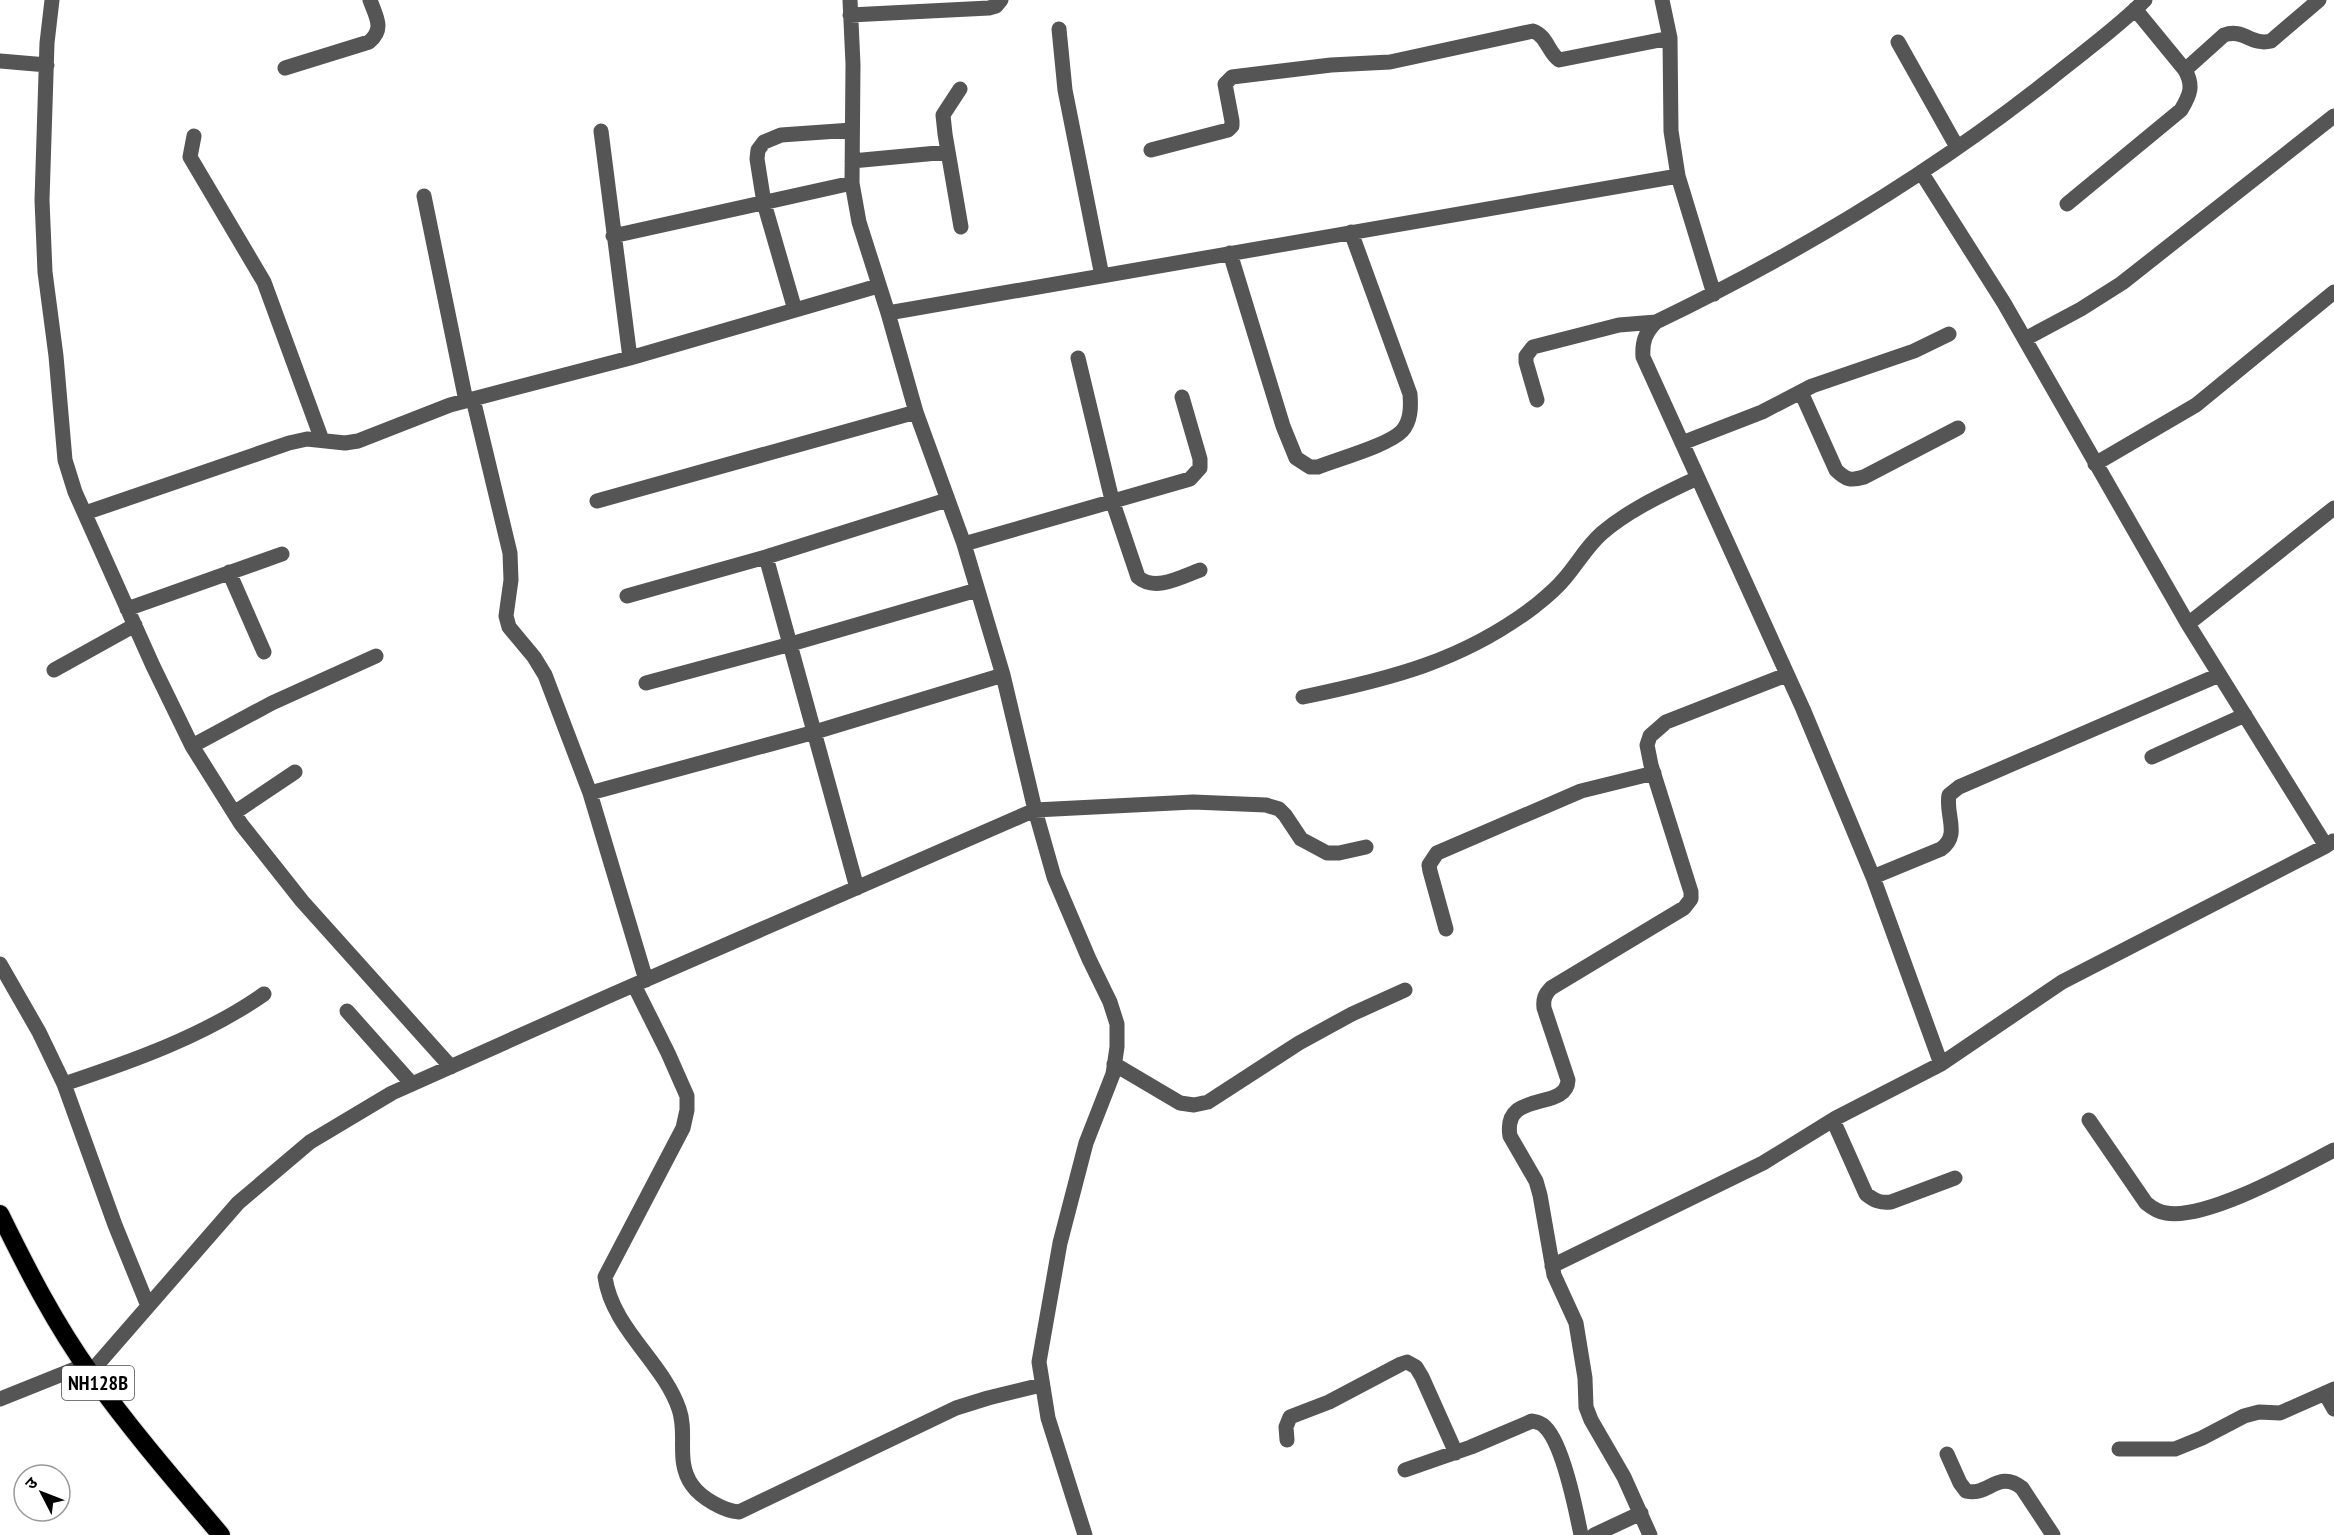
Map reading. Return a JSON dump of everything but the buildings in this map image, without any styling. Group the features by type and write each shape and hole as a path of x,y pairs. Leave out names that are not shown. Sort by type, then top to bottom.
{"highway":[{"name":"NH128B","path":"0,1214 31,1277 87,1369 138,1437 221,1535"}],"street":[{"path":"52,0 42,200 45,272 56,356 65,459 75,492 192,746 234,813 302,901 451,1067"},
{"path":"285,68 369,42 376,36 378,29 370,0"},
{"path":"1001,0 996,6 989,8 850,8 853,64 852,183 859,222 916,412 964,544 1003,675 1035,810 1054,877 1110,1002 1117,1024 1114,1064 1086,1143 1060,1243 1039,1362 1048,1418 1085,1535"},
{"path":"1662,0 1670,38 1671,131 1678,176 1714,294"},
{"path":"2185,70 2224,35 2232,32 2240,33 2262,43 2271,41 2319,0"},
{"path":"1941,1064 1873,877 1807,720 1643,357 1642,343 1649,329 1656,322 1789,254 1921,172 2007,113 2140,5 2190,78 2192,88 2189,98 2181,110 2067,204"},
{"path":"1059,29 1065,90 1102,276"},
{"path":"1151,150 1232,126 1225,84 1232,77 1331,65 1390,62 1533,31 1543,37 1554,57 1559,60 1670,38"},
{"path":"1898,42 1957,147"},
{"path":"0,61 47,65"},
{"path":"960,89 944,115 961,227"},
{"path":"2025,339 2081,309 2122,283 2334,116"},
{"path":"795,310 764,203 757,159 759,150 764,142 781,135 852,130"},
{"path":"602,131 613,236 630,358"},
{"path":"194,136 190,157 264,282 322,440"},
{"path":"852,161 948,152"},
{"path":"1552,1266 1763,1163 1833,1120 1941,1064 2062,982 2330,843 2188,624 2094,464 2004,303 1921,172"},
{"path":"888,313 1678,176"},
{"path":"613,236 852,183"},
{"path":"424,196 469,400 510,553 511,580 506,616 509,627 534,657 544,675 590,793 640,983 687,1096 683,1128 607,1268 605,1277 609,1299 668,1387 680,1410 683,1424 682,1463 694,1488 723,1508 739,1512 956,1408 1041,1385"},
{"path":"1230,253 1283,426 1296,458 1310,468 1318,467 1393,439 1403,430 1411,407 1410,394 1351,232"},
{"path":"85,513 289,443 307,439 345,443 358,441 469,400 630,358 878,286"},
{"path":"2094,464 2196,405 2334,292"},
{"path":"1537,400 1526,362 1526,356 1533,347 1619,325 1656,322"},
{"path":"1682,443 1762,412 1850,371 1914,351 1949,334"},
{"path":"1078,358 1112,500 1138,578 1154,585 1200,570"},
{"path":"1801,392 1836,470 1844,478 1852,480 1864,477 1958,428"},
{"path":"964,544 1190,479 1200,468 1200,459 1182,396"},
{"path":"597,501 916,412"},
{"path":"1303,697 1380,681 1412,671 1456,654 1490,636 1535,606 1564,580 1601,534 1616,522 1645,503 1697,478"},
{"path":"627,596 766,557 947,500"},
{"path":"2188,624 2334,508"},
{"path":"128,609 282,554"},
{"path":"766,557 858,888"},
{"path":"229,572 264,652"},
{"path":"646,682 791,644 977,590"},
{"path":"54,670 135,625"},
{"path":"192,746 272,703 376,656"},
{"path":"590,793 815,732 1003,675"},
{"path":"1650,1535 1624,1477 1591,1420 1586,1407 1585,1378 1576,1323 1557,1283 1552,1266 1536,1181 1510,1136 1509,1120 1523,1106 1561,1095 1568,1086 1544,1008 1543,999 1546,993 1684,908 1691,899 1691,892 1654,773 1647,745 1650,736 1666,722 1786,675"},
{"path":"1873,877 1947,845 1952,834 1949,795 1959,787 2220,675"},
{"path":"2152,757 2245,715"},
{"path":"234,813 295,772"},
{"path":"1446,929 1429,865 1437,853 1574,793 1654,773"},
{"path":"0,1399 87,1369 148,1306 238,1203 310,1142 392,1093 1035,810 1193,802 1266,805 1279,809 1301,839 1327,853 1340,853 1366,847"},
{"path":"0,964 39,1032 64,1084 115,1225 148,1306"},
{"path":"1114,1064 1180,1103 1194,1105 1208,1102 1299,1043 1352,1014 1405,990"},
{"path":"64,1084 137,1059 243,1008 264,994"},
{"path":"347,1011 412,1084"},
{"path":"1833,1120 1866,1194 1873,1200 1880,1203 1891,1202 1955,1178"},
{"path":"2089,1120 2146,1203 2157,1211 2167,1214 2179,1214 2215,1205 2280,1178 2334,1150"},
{"path":"1287,1440 1286,1428 1290,1417 1329,1402 1407,1362 1412,1364 1422,1377 1456,1453"},
{"path":"2119,1449 2175,1449 2244,1416 2259,1412 2280,1413 2330,1391 2334,1409"},
{"path":"1405,1470 1456,1453 1532,1421 1539,1422 1551,1435 1565,1469 1581,1535"},
{"path":"1947,1454 1959,1483 1966,1491 1978,1490 2008,1480 2015,1482 2022,1488 2053,1535"},
{"path":"1594,1535 1641,1513"}]}
